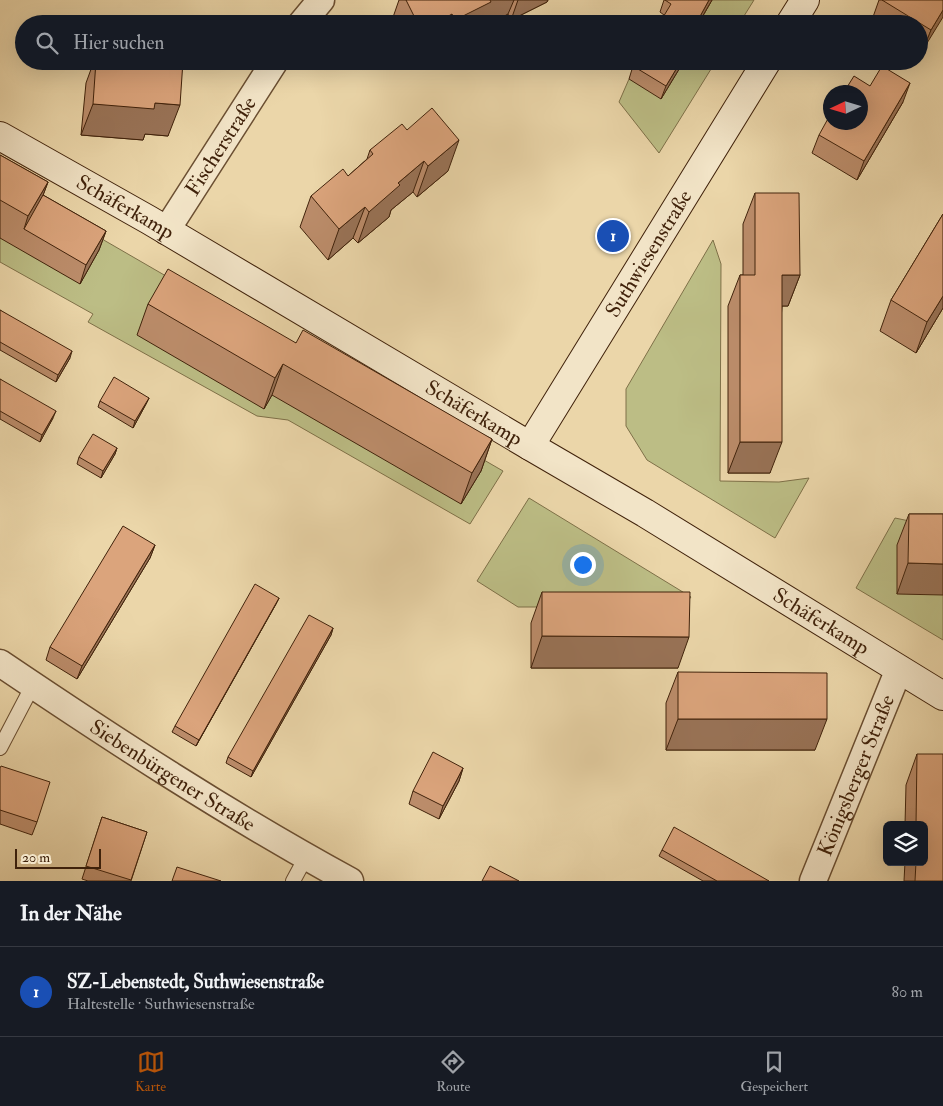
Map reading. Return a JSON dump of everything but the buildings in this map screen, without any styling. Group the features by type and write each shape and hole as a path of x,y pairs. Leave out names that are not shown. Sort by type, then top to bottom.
{"street":[{"path":"308,15 321,0"},
{"path":"796,15 805,0"},
{"name":"Fischerstraße","path":"166,230 269,70"},
{"name":"Suthwiesenstraße","path":"530,446 761,70"},
{"name":"Schäferkamp","path":"0,136 166,230 645,512 943,696"},
{"name":"Siebenbürgener Straße","path":"0,663 127,748 306,857 350,881"},
{"name":"Königsberger Straße","path":"813,881 899,669"}],"lane":[{"path":"0,748 33,685"},
{"path":"293,881 306,857"}],"green space":[{"path":"712,0 754,0 745,15 703,15"},
{"path":"656,70 710,70 659,153 619,102 629,79"},
{"path":"0,180 503,471 470,524 288,420 257,416 88,322 93,314 0,262"},
{"path":"713,240 721,264 720,481 779,482 809,478 775,538 647,460 626,426 626,389"},
{"path":"529,498 691,597 683,607 518,607 477,581"},
{"path":"895,518 943,528 943,640 856,588"}],"place":[{"name":"SZ-Lebenstedt, Suthwiesenstraße","path":"613,236"}]}
